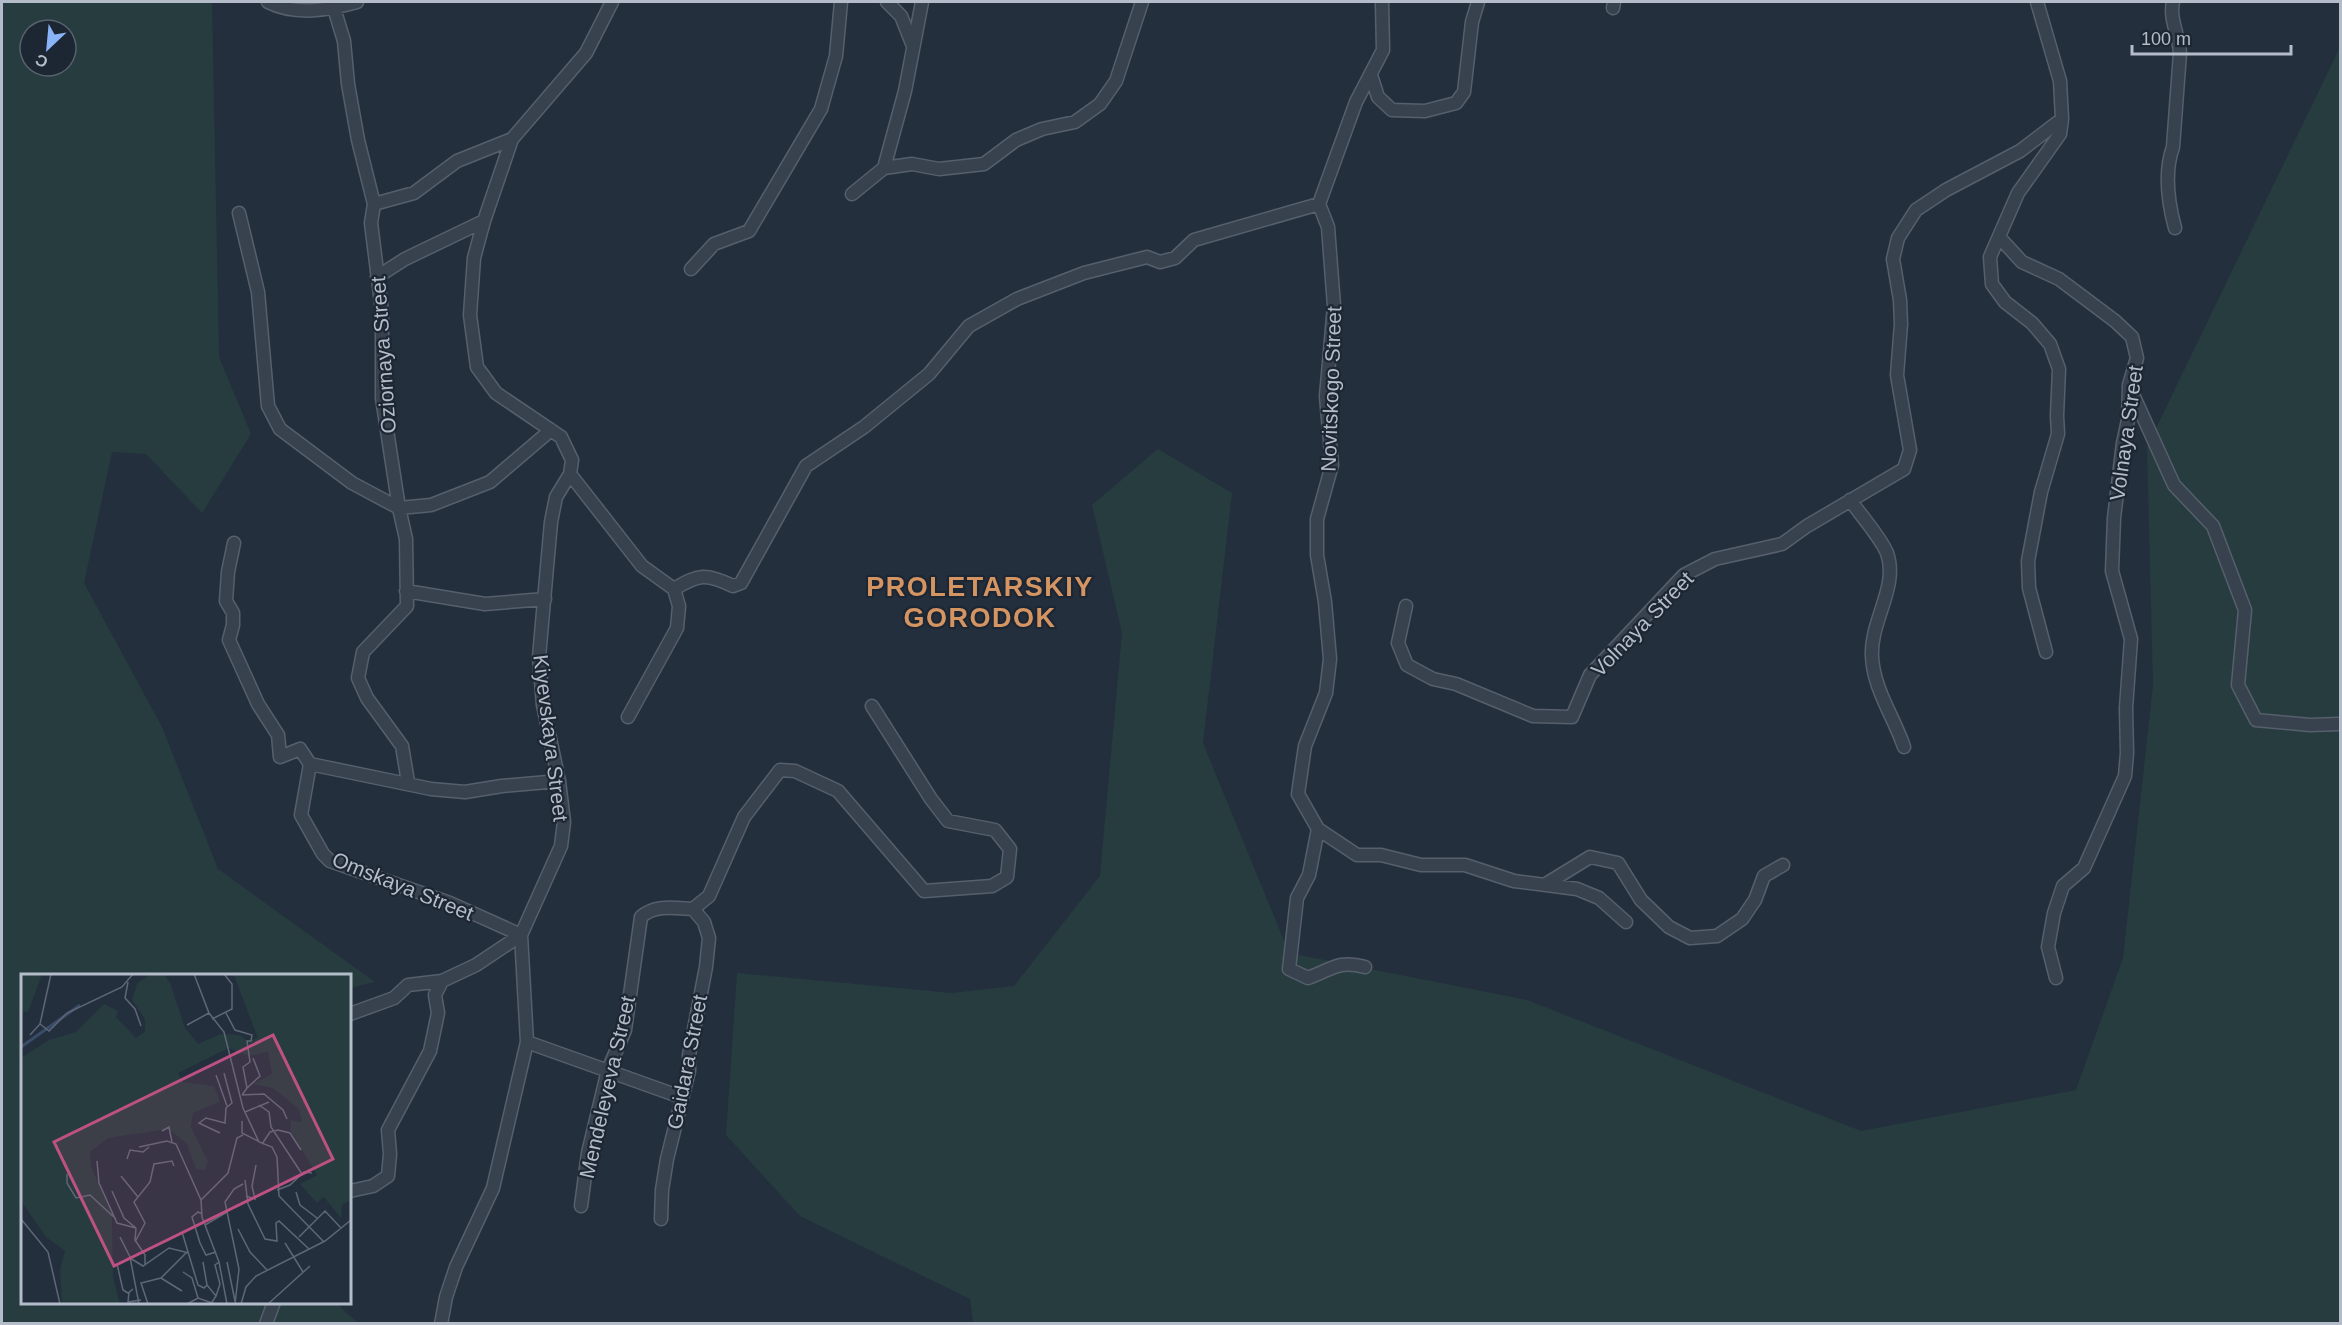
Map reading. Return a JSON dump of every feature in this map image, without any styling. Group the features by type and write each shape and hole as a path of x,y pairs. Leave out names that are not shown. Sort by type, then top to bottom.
{"street":[{"path":"268,2 306,11 334,8 357,2"},
{"path":"612,2 586,53 512,139 474,258 470,315 477,367 496,393 561,436 572,460 570,474 642,566 674,589 679,606 677,628 628,717"},
{"path":"691,269 714,244 748,231 821,109 836,56 841,2"},
{"path":"887,2 901,16 914,47"},
{"path":"884,168 905,91 922,2"},
{"path":"852,194 884,168 912,164 939,169 984,164 1016,140 1042,129 1075,122 1100,104 1116,81 1142,2"},
{"path":"674,589 693,578 714,577 733,586 741,583 806,466 864,427 929,374 969,326 1017,299 1084,273 1147,257 1160,262 1175,258 1194,240 1319,204 1356,102 1383,51 1382,2"},
{"path":"1371,75 1378,97 1392,110 1425,111 1456,103 1464,92 1472,22 1478,2"},
{"path":"2037,2 2060,81 2062,119 2060,134 2018,193 1989,257 1992,284 2005,302 2032,323 2050,344 2059,369 2058,434 2041,492 2028,561 2029,588 2046,652"},
{"path":"2173,2 2171,8 2173,24 2179,40 2180,53 2173,147 2169,157 2168,201 2175,228"},
{"name":"Oziornaya Street","path":"334,8 344,41 348,84 358,140 374,204 371,223 376,245 377,277 382,311 382,398 399,508 406,538 407,606 363,652 358,678 367,698 402,746 408,782"},
{"name":"Volnaya Street","path":"1406,606 1398,644 1407,665 1433,679 1456,684 1533,716 1572,717 1590,675 1684,575 1715,559 1782,544 1807,526 1904,469 1910,450 1897,375 1902,324 1893,259 1898,238 1916,210 1946,190 2020,151 2062,119"},
{"path":"374,204 414,193 457,161 512,139"},
{"name":"Novitskogo Street","path":"1319,204 1328,227 1335,306 1326,396 1332,465 1317,519 1317,555 1325,602 1330,660 1326,693 1305,746 1298,794 1318,829 1357,855 1381,855 1421,865 1465,865 1514,880 1546,884"},
{"path":"239,213 258,292 268,406 280,429 352,483 399,508 431,505 490,482 551,430"},
{"path":"377,277 405,259 484,221"},
{"name":"Volnaya Street","path":"2000,237 2022,262 2059,279 2115,321 2132,337 2137,358 2129,385 2128,420 2114,518 2112,571 2131,639 2125,776 2084,868 2063,886 2054,913 2048,947 2056,978"},
{"path":"2129,385 2174,485 2213,526 2245,610 2238,685 2256,720 2310,725 2340,724"},
{"name":"Kiyevskaya Street","path":"441,1323 456,1267 493,1188 527,1042 521,935 561,846 564,822 560,781 543,705 539,657 550,522 556,497 570,474"},
{"path":"1850,500 1887,553 1890,583 1875,626 1872,657 1880,692 1898,727 1904,747"},
{"path":"234,543 228,572 226,601 232,613 233,625 229,640 258,704 278,735 280,757 300,749 310,764 408,782 431,789 465,792 560,781"},
{"path":"406,591 485,604 545,599"},
{"path":"693,909 709,896 744,817 780,770 795,771 838,791 924,891 992,886 1007,876 1010,849 994,830 948,821 931,799 872,706"},
{"name":"Omskaya Street","path":"310,764 301,815 323,854 330,861 450,903 521,935"},
{"path":"1318,829 1309,874 1297,898 1289,969 1308,978 1347,963 1365,967"},
{"path":"1546,884 1590,857 1618,863 1641,900 1669,927 1690,938 1716,936 1742,919 1755,900 1764,876 1783,865"},
{"path":"1546,884 1577,889 1599,898 1626,922"},
{"name":"Mendeleyeva Street","path":"581,1206 588,1153 608,1070 624,1030 641,917 648,910 666,907 693,909"},
{"name":"Gaidara Street","path":"661,1219 667,1159 689,1071 689,1055 706,967 709,938 704,922 693,909"},
{"path":"351,1014 394,998 408,985 442,981 476,965 521,935"},
{"path":"351,1191 374,1186 388,1176 390,1154 388,1130 430,1051 438,1013 435,995 442,981"},
{"path":"527,1042 681,1097"},
{"path":"266,1323 273,1304"}],"green space":[{"path":"2,2 212,2 219,357 251,434 202,513 146,454 112,452 84,583 162,727 218,869 375,982 351,988 351,974 21,974 21,1304 337,1304 358,1323 2,1324"},
{"path":"2340,47 2340,1323 973,1323 970,1299 800,1216 726,1135 737,973 952,993 1014,986 1100,876 1122,633 1092,505 1158,449 1232,493 1203,743 1289,953 1527,1000 1861,1131 2076,1090 2123,958 2153,685 2147,447"}],"district":[{"name":"PROLETARSKIY GORODOK","path":"980,602"}]}
